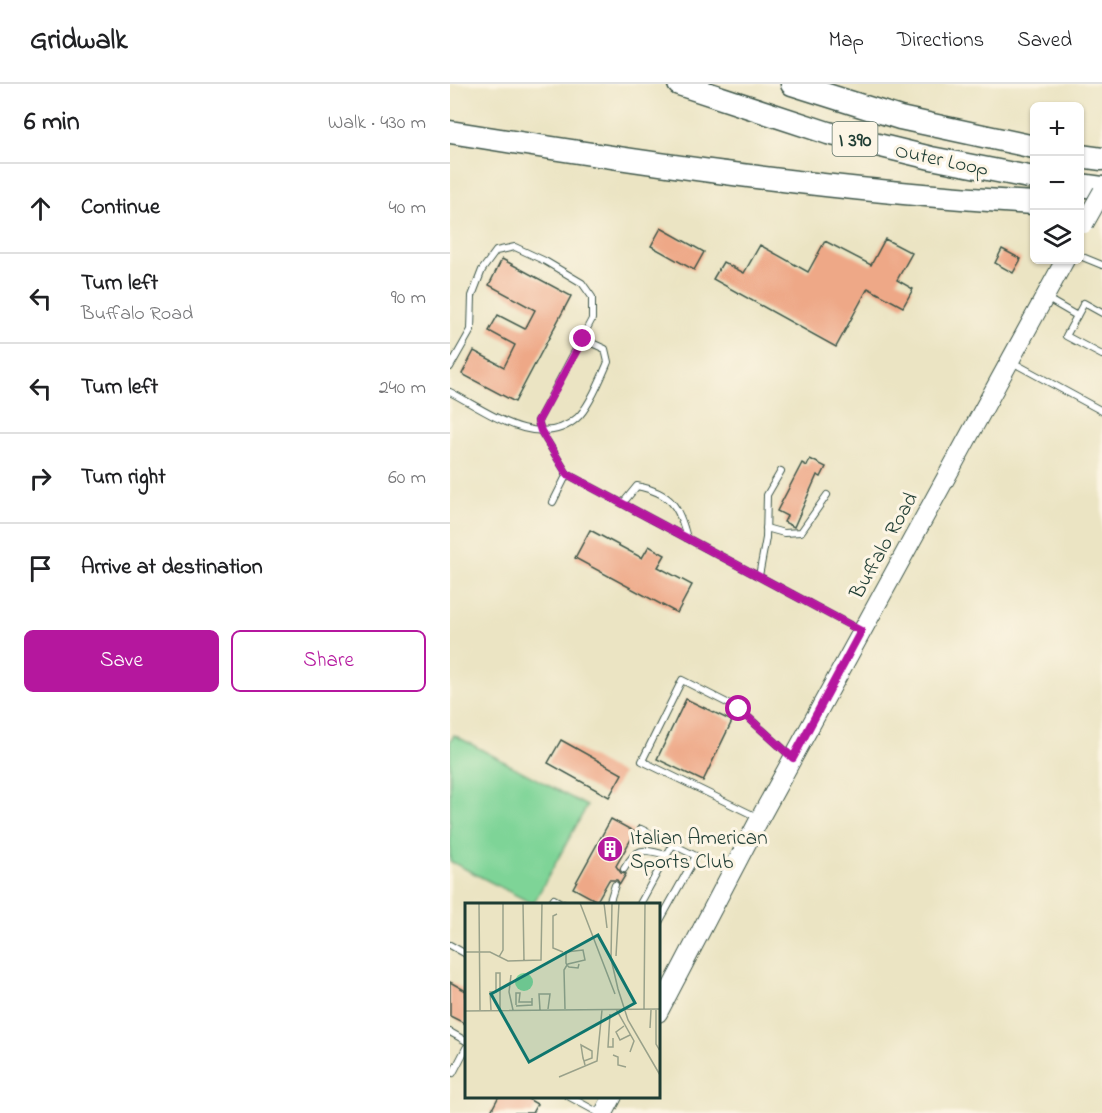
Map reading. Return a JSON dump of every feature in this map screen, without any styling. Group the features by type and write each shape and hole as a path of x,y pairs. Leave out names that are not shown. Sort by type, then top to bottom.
{"highway":[{"name":"Outer Loop","path":"679,84 828,133 931,158 1030,177"},
{"name":"Outer Loop","path":"792,84 900,117 1030,146"},
{"path":"450,132 634,161 849,189 1030,203"},
{"path":"1084,157 1102,159"},
{"path":"1084,185 1102,190"},
{"path":"1084,219 1102,207"}],"main road":[{"path":"1084,217 1102,190"},
{"name":"Buffalo Road","path":"660,1005 664,990 1063,264"},
{"path":"604,1113 612,1098"}],"lane":[{"path":"450,367 471,330 472,296 482,270 496,251 515,247 582,283 592,297 591,319 583,339 538,421 541,431 567,474 861,631"},
{"path":"1084,258 1102,265"},
{"path":"1045,297 1077,315"},
{"path":"1102,313 1084,303 1066,336 1102,355"},
{"path":"450,392 523,429 541,431 564,426 578,418 608,362 604,349 583,339"},
{"path":"1009,360 1102,411"},
{"path":"759,576 766,528 767,495 781,471"},
{"path":"553,502 567,474"},
{"path":"622,503 638,486 656,490 672,501 682,515 687,538"},
{"path":"766,528 784,533 801,532 827,495"},
{"path":"760,818 642,761 682,680 739,709 793,758"},
{"path":"641,829 696,856 660,920"},
{"path":"641,903 673,844"},
{"path":"624,869 632,855 645,849 667,855"},
{"path":"609,903 615,885"},
{"path":"450,945 465,953"},
{"path":"450,1032 465,1040"},
{"path":"451,1075 465,1050"},
{"path":"572,1098 599,1113"}],"green space":[{"path":"454,735 587,806 534,903 450,861 450,742"}],"building":[{"path":"661,228 704,252 694,270 651,246"},
{"path":"885,239 912,253 897,280 913,289 903,307 868,288 836,347 713,279 723,262 744,273 760,245 808,272 825,241 871,265"},
{"path":"1002,249 1021,259 1013,273 995,263"},
{"path":"502,259 571,296 515,402 462,374 474,351 504,367 515,345 489,331 498,315 525,329 535,310 489,285"},
{"path":"810,459 826,467 821,477 817,475 794,527 784,522 787,516 777,511 802,463 807,466"},
{"path":"590,530 642,558 649,546 665,555 658,567 692,585 677,613 575,558"},
{"path":"686,699 732,721 703,781 657,759"},
{"path":"561,740 622,774 609,797 548,763"},
{"name":"Italian American Sports Club","path":"611,819 635,832 616,866 621,873 626,874 620,884 617,880 609,880 597,901 573,888"},
{"path":"450,982 465,990 465,1024 450,1016"},
{"path":"498,1098 526,1098 537,1104 532,1113 490,1113"}],"place":[{"name":"Italian American Sports Club","path":"610,849"}],"route":[{"path":"583,339 538,421 541,431 567,474 861,631 793,758 739,709"}]}
